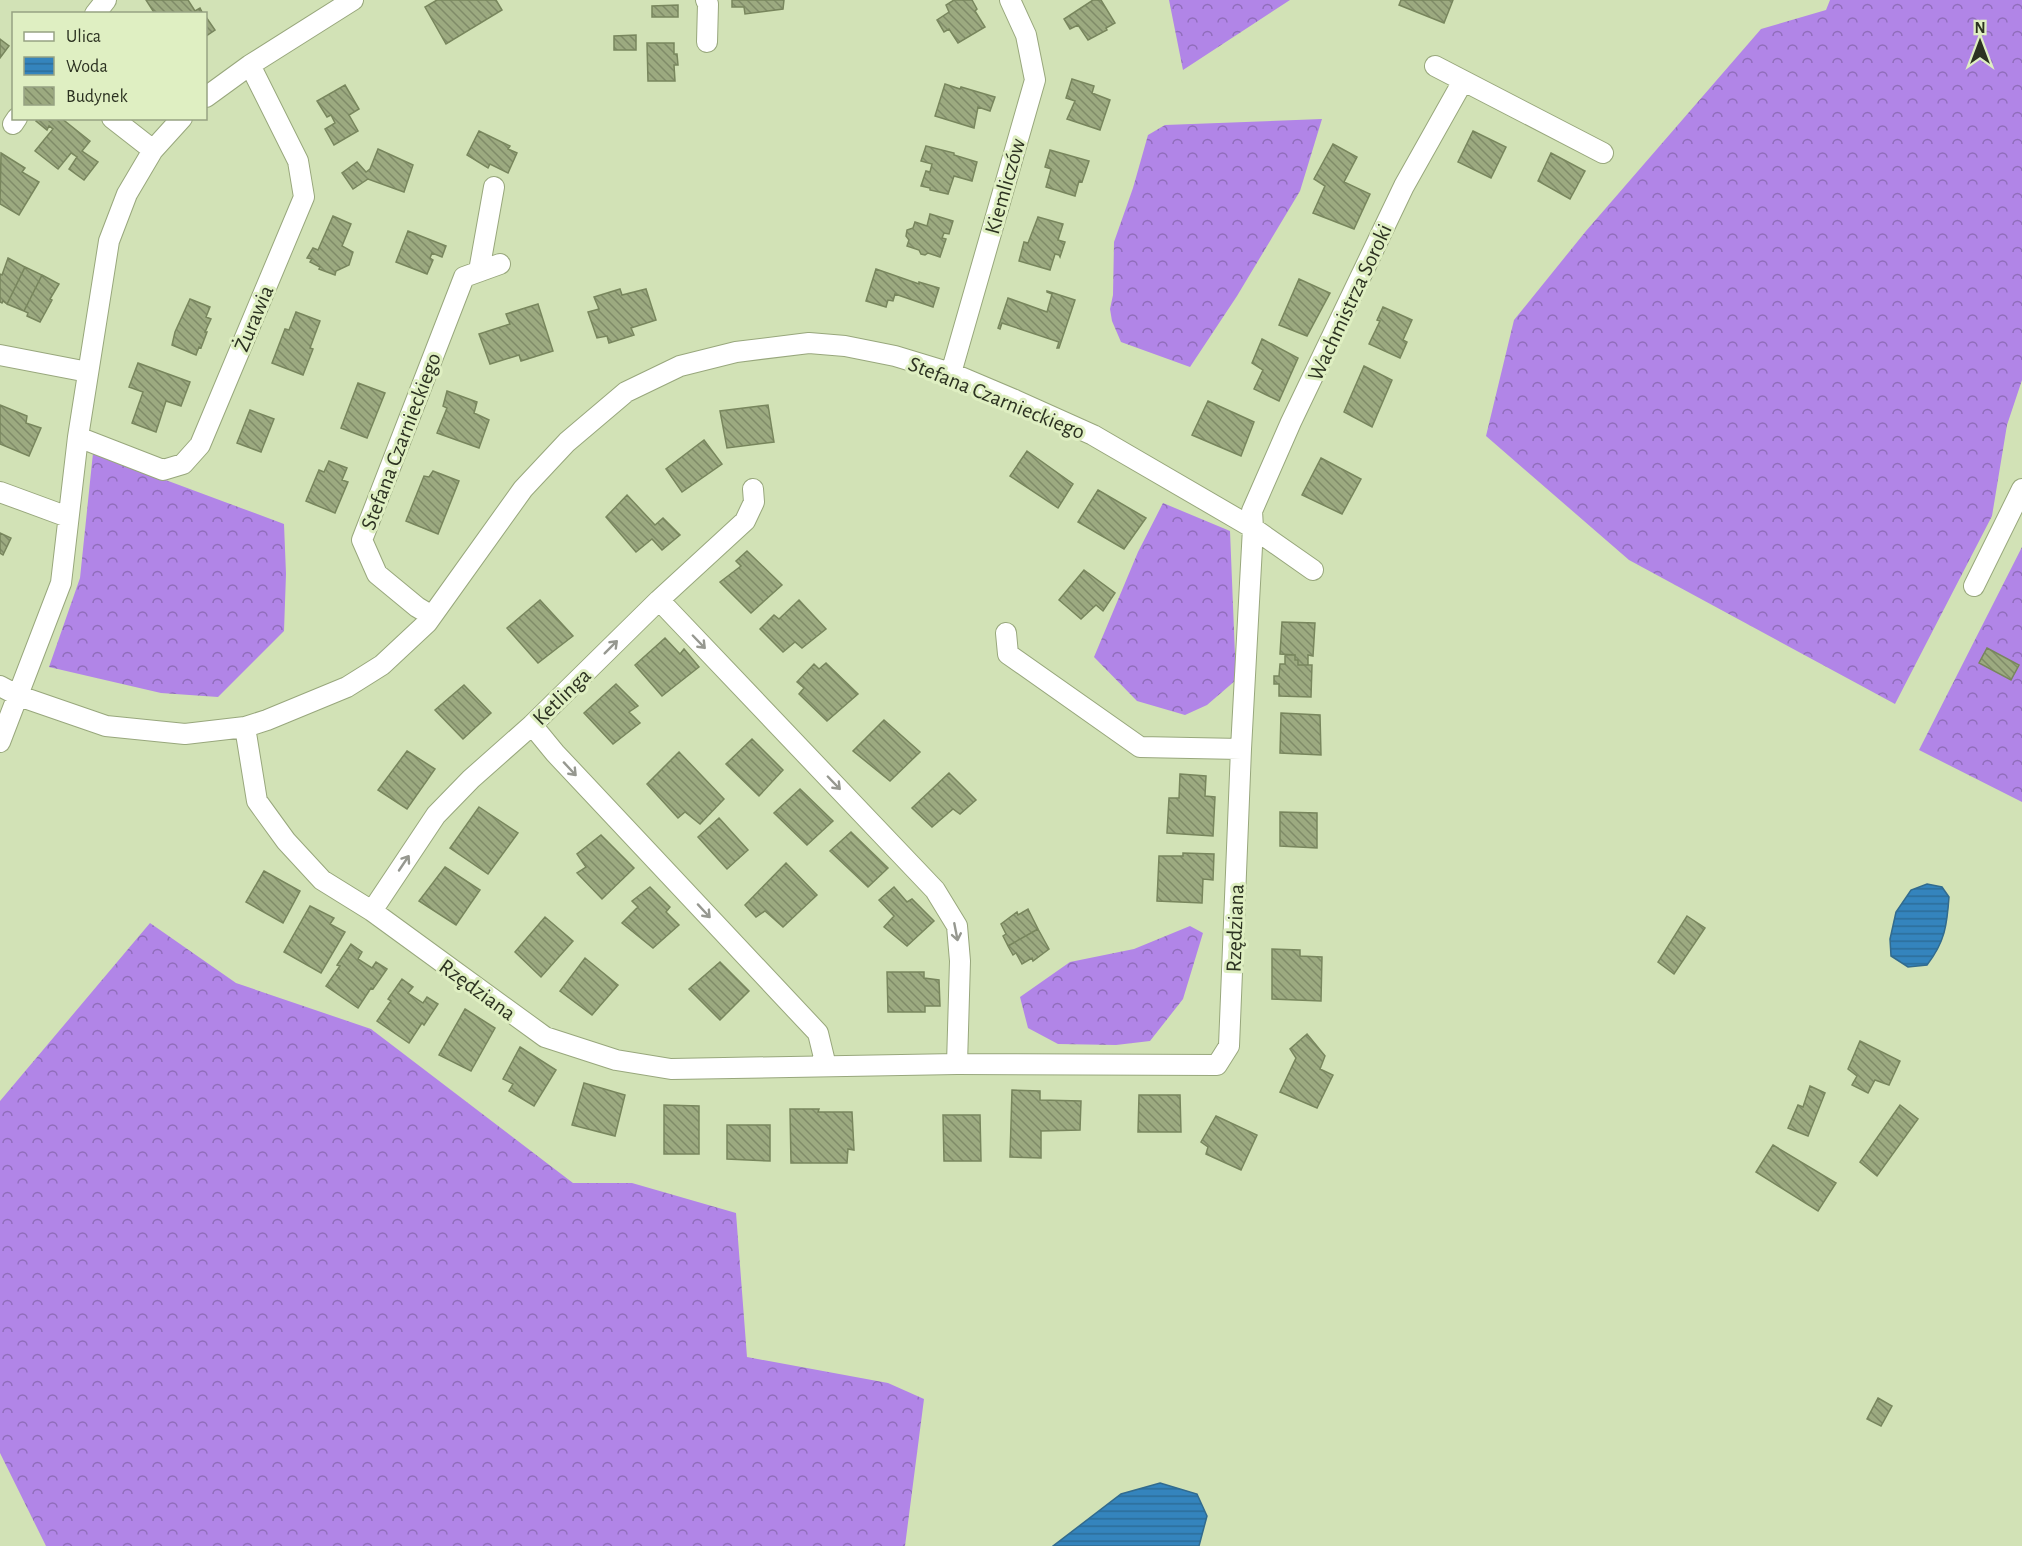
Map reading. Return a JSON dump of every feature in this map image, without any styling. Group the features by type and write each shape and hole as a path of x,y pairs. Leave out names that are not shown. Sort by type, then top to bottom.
{"street":[{"path":"97,12 106,0"},
{"path":"706,0 708,4 707,42"},
{"name":"Kiemliczów","path":"951,373 1035,80 1026,35 1010,0"},
{"path":"207,97 343,2"},
{"name":"Żurawia","path":"78,437 163,470 183,464 200,446 304,197 298,161 250,65"},
{"path":"1435,66 1603,153"},
{"name":"Wachmistrza Soroki","path":"1254,528 1252,511 1291,422 1404,186 1462,81"},
{"path":"115,120 153,150"},
{"path":"0,742 61,583 78,437 109,242 127,194 153,150 180,120"},
{"name":"Stefana Czarnieckiego","path":"432,616 417,607 377,574 362,540 472,274 494,187"},
{"path":"472,274 500,264"},
{"name":"Stefana Czarnieckiego","path":"0,686 19,696 106,726 185,734 245,727 347,687 382,665 432,616 523,489 567,441 627,392 680,366 736,352 809,343 844,346 896,356 951,373 1093,435 1254,528 1313,570"},
{"path":"0,355 88,372"},
{"name":"Ketlinga","path":"372,911 436,815 471,779 532,725 659,600 744,521 754,502 753,489"},
{"path":"1974,586 2022,489"},
{"path":"0,492 68,517"},
{"name":"Rzędziana","path":"245,727 257,801 286,841 322,880 372,911 545,1037 616,1060 671,1069 957,1064 1217,1065 1229,1046 1240,749 1254,528"},
{"path":"659,600 935,890 957,926 960,961 957,1064"},
{"path":"1006,633 1008,654 1140,747 1240,749"},
{"path":"532,725 555,753 818,1033 826,1066"}],"green space":[{"path":"1169,0 1290,0 1183,70"},
{"path":"1830,0 2022,0 2022,380 2007,425 1992,516 1895,704 1629,560 1486,436 1514,320 1586,231 1761,29 1826,10"},
{"path":"1322,119 1300,191 1237,296 1190,367 1121,342 1112,321 1110,309 1113,295 1114,242 1148,135 1165,125"},
{"path":"93,453 284,524 286,574 284,631 218,697 161,693 49,667 80,578"},
{"path":"1163,503 1230,531 1236,680 1207,705 1185,715 1137,701 1094,657 1138,552"},
{"path":"2022,547 2022,802 1919,750"},
{"path":"150,923 236,983 371,1029 573,1183 632,1183 736,1213 747,1357 888,1383 924,1399 905,1546 46,1546 0,1453 0,1101"},
{"path":"1190,926 1203,933 1183,999 1150,1041 1116,1045 1058,1044 1028,1028 1020,997 1070,962 1134,949"}],"water":[{"path":"1927,884 1942,887 1949,897 1946,925 1938,949 1927,965 1908,967 1891,956 1890,939 1896,912 1911,890"},
{"path":"1160,1483 1197,1494 1207,1516 1199,1546 1053,1546 1121,1494"}],"building":[{"path":"146,0 188,0 195,11 200,8 202,12 154,12"},
{"path":"437,0 496,0 502,10 446,44 425,7"},
{"path":"732,0 784,0 783,9 745,14 744,7 732,7"},
{"path":"954,0 972,0 977,9 975,11 985,27 958,43 949,29 944,32 937,20 949,12 946,5"},
{"path":"1093,0 1101,0 1115,23 1088,40 1078,25 1070,29 1064,19"},
{"path":"1401,0 1453,0 1444,23 1399,5"},
{"path":"678,5 678,17 652,17 652,6"},
{"path":"207,18 215,30 207,35"},
{"path":"636,35 636,50 614,50 614,36"},
{"path":"0,39 9,46 0,58"},
{"path":"647,43 674,43 674,54 677,54 678,65 674,65 675,81 648,81"},
{"path":"1072,79 1094,86 1092,93 1110,100 1100,130 1067,119 1075,101 1066,98"},
{"path":"945,84 995,97 990,111 978,107 974,128 935,116"},
{"path":"345,85 359,109 349,115 358,131 334,145 325,129 335,123 331,115 327,117 317,101"},
{"path":"64,120 90,141 82,151 98,162 84,180 69,169 77,157 71,153 58,169 35,151 53,129 49,126 47,130 36,121"},
{"path":"479,131 510,146 508,149 517,153 508,173 490,164 488,168 467,155"},
{"path":"1473,131 1506,147 1491,178 1458,162"},
{"path":"1333,144 1357,157 1344,182 1370,194 1354,229 1313,213 1325,186 1314,179"},
{"path":"926,146 977,162 972,181 954,176 948,194 921,186 926,171 930,172 932,164 921,161"},
{"path":"378,149 413,165 404,192 368,179 353,189 342,173 357,162 366,172 370,169"},
{"path":"1050,150 1089,161 1082,182 1079,181 1075,196 1046,187 1051,169 1045,167"},
{"path":"1,153 25,168 22,172 39,182 19,215 0,204"},
{"path":"1551,153 1585,171 1570,199 1538,181"},
{"path":"930,214 953,221 949,234 944,233 942,238 946,239 940,257 928,253 921,254 919,250 907,246 909,240 906,236 907,230 913,228 915,222 927,226"},
{"path":"333,216 351,224 342,246 353,252 349,265 336,271 335,275 319,269 320,267 310,262 312,259 307,258 313,248 318,250"},
{"path":"1038,217 1063,224 1058,240 1065,242 1060,257 1055,254 1050,270 1019,261 1024,242 1028,243"},
{"path":"408,231 446,246 442,257 432,253 430,258 433,260 427,274 396,262"},
{"path":"8,258 25,267 7,304 0,302 0,274 2,275"},
{"path":"25,267 42,275 24,311 7,304"},
{"path":"876,269 919,284 919,282 939,288 933,307 895,294 893,301 888,300 886,307 866,301"},
{"path":"42,275 59,284 40,322 27,316 28,313 24,311"},
{"path":"1299,279 1330,293 1307,336 1279,325"},
{"path":"620,289 622,295 646,289 656,320 631,328 634,335 609,343 607,336 597,338 588,312 599,309 594,297"},
{"path":"1047,291 1075,300 1059,348 1057,348 1059,342 1002,323 1000,329 998,328 1008,298 1047,312 1052,294"},
{"path":"190,299 210,307 206,317 211,319 201,348 199,347 196,355 172,345 175,332"},
{"path":"538,304 553,351 521,361 519,355 490,364 479,334 510,324 506,314"},
{"path":"1383,307 1412,320 1403,340 1407,342 1400,358 1369,344 1380,321 1377,320"},
{"path":"296,312 320,321 303,375 272,363 285,329 289,330"},
{"path":"1262,339 1298,358 1279,401 1254,389 1263,370 1252,363"},
{"path":"138,363 190,382 181,406 166,401 156,432 132,423 143,392 129,387"},
{"path":"1364,366 1392,380 1372,427 1344,412"},
{"path":"358,383 385,393 367,438 341,428"},
{"path":"447,391 477,402 474,413 489,420 479,448 437,433 447,408 443,406"},
{"path":"1208,401 1254,422 1241,456 1192,435"},
{"path":"0,405 27,416 26,423 41,428 29,456 0,444"},
{"path":"768,405 774,442 727,448 720,411"},
{"path":"250,410 274,419 261,452 237,443"},
{"path":"704,440 722,464 682,492 666,469"},
{"path":"1027,451 1073,484 1058,508 1010,476"},
{"path":"1321,458 1361,479 1342,514 1302,495"},
{"path":"329,461 347,468 342,480 348,482 335,513 306,501 319,470 324,472"},
{"path":"433,471 459,481 438,534 406,521 424,476 429,477"},
{"path":"1098,490 1146,518 1124,549 1078,522"},
{"path":"627,495 655,525 663,518 680,535 662,550 652,539 636,552 606,517"},
{"path":"0,533 11,538 3,555 0,553"},
{"path":"747,551 782,585 751,613 720,582 741,566 736,561"},
{"path":"1084,570 1115,593 1103,611 1096,605 1081,619 1059,600"},
{"path":"540,600 573,636 538,663 507,628"},
{"path":"799,600 826,629 802,648 795,642 783,652 760,629 774,615 779,619"},
{"path":"1282,622 1315,623 1313,656 1308,655 1308,665 1298,665 1295,655 1280,654"},
{"path":"665,638 680,654 684,649 699,667 662,696 635,665"},
{"path":"1987,648 2019,665 2011,680 1979,663"},
{"path":"1285,655 1295,655 1298,665 1312,665 1311,697 1279,696 1279,684 1274,684 1274,676 1279,676 1280,664 1285,664"},
{"path":"826,663 858,694 827,721 799,694 804,688 797,682 814,664 819,669"},
{"path":"616,684 638,706 629,712 640,723 613,744 584,713"},
{"path":"464,685 491,713 463,739 435,710"},
{"path":"1281,713 1320,715 1321,755 1280,753"},
{"path":"884,720 920,752 890,781 853,751"},
{"path":"752,739 783,770 759,796 726,764"},
{"path":"407,751 435,769 407,809 378,790"},
{"path":"679,752 724,799 700,824 685,812 678,818 647,784"},
{"path":"949,773 976,800 960,814 953,809 932,827 912,808"},
{"path":"1180,774 1206,776 1205,796 1215,797 1213,836 1167,833 1169,798 1179,798"},
{"path":"800,789 833,821 807,845 774,813"},
{"path":"479,807 518,833 488,874 450,848"},
{"path":"1280,812 1317,813 1317,848 1280,846"},
{"path":"719,818 748,850 727,869 698,837"},
{"path":"851,832 888,868 868,887 830,851"},
{"path":"601,835 634,868 602,899 577,873 586,867 577,854"},
{"path":"1183,853 1214,854 1213,880 1203,879 1202,903 1157,901 1159,856 1183,856"},
{"path":"786,863 817,895 783,927 765,911 756,917 745,905"},
{"path":"445,867 480,890 456,925 419,901"},
{"path":"264,871 300,891 283,923 246,902"},
{"path":"650,887 670,907 666,912 679,925 653,948 622,923 638,907 632,901"},
{"path":"894,887 907,902 912,899 934,921 907,946 884,927 894,916 879,900"},
{"path":"310,906 334,918 330,924 345,932 321,973 284,952"},
{"path":"1028,909 1038,929 1008,946 1001,924 1017,912 1018,915"},
{"path":"1687,916 1705,928 1674,974 1658,962"},
{"path":"545,917 573,941 541,977 515,952"},
{"path":"1038,929 1049,949 1033,961 1032,958 1022,964 1016,953 1013,955 1008,946"},
{"path":"351,944 362,952 358,959 372,968 376,962 387,969 358,1008 326,986 340,966 337,965"},
{"path":"1272,949 1300,950 1300,956 1322,957 1321,1001 1272,999"},
{"path":"585,958 618,985 592,1015 560,991"},
{"path":"720,962 749,991 720,1020 689,989"},
{"path":"887,972 924,972 924,978 939,980 940,1006 925,1006 925,1012 888,1012"},
{"path":"402,979 413,987 408,993 423,1003 427,997 438,1004 409,1043 377,1021 391,1001 388,999"},
{"path":"465,1009 495,1028 471,1071 439,1055"},
{"path":"1307,1034 1325,1056 1320,1069 1333,1075 1317,1108 1280,1092 1296,1058 1290,1049"},
{"path":"1860,1041 1900,1061 1889,1085 1875,1080 1868,1093 1852,1085 1857,1076 1848,1069"},
{"path":"520,1047 556,1070 534,1106 509,1091 513,1084 503,1079"},
{"path":"584,1083 625,1095 615,1136 572,1125"},
{"path":"1810,1086 1825,1093 1808,1136 1788,1128 1798,1105 1803,1107"},
{"path":"1012,1090 1040,1091 1040,1100 1081,1101 1080,1130 1041,1131 1041,1158 1010,1157"},
{"path":"1139,1095 1180,1095 1181,1132 1138,1132"},
{"path":"664,1105 699,1106 699,1154 664,1154"},
{"path":"1900,1105 1918,1119 1877,1176 1860,1162"},
{"path":"790,1109 852,1112 854,1150 848,1149 847,1163 791,1163"},
{"path":"943,1115 980,1115 981,1161 944,1161"},
{"path":"1216,1116 1257,1135 1241,1170 1206,1154 1208,1147 1201,1142"},
{"path":"727,1125 770,1125 770,1161 727,1159"},
{"path":"1773,1145 1836,1183 1818,1211 1756,1172"},
{"path":"1878,1398 1892,1406 1881,1426 1867,1419"}]}
